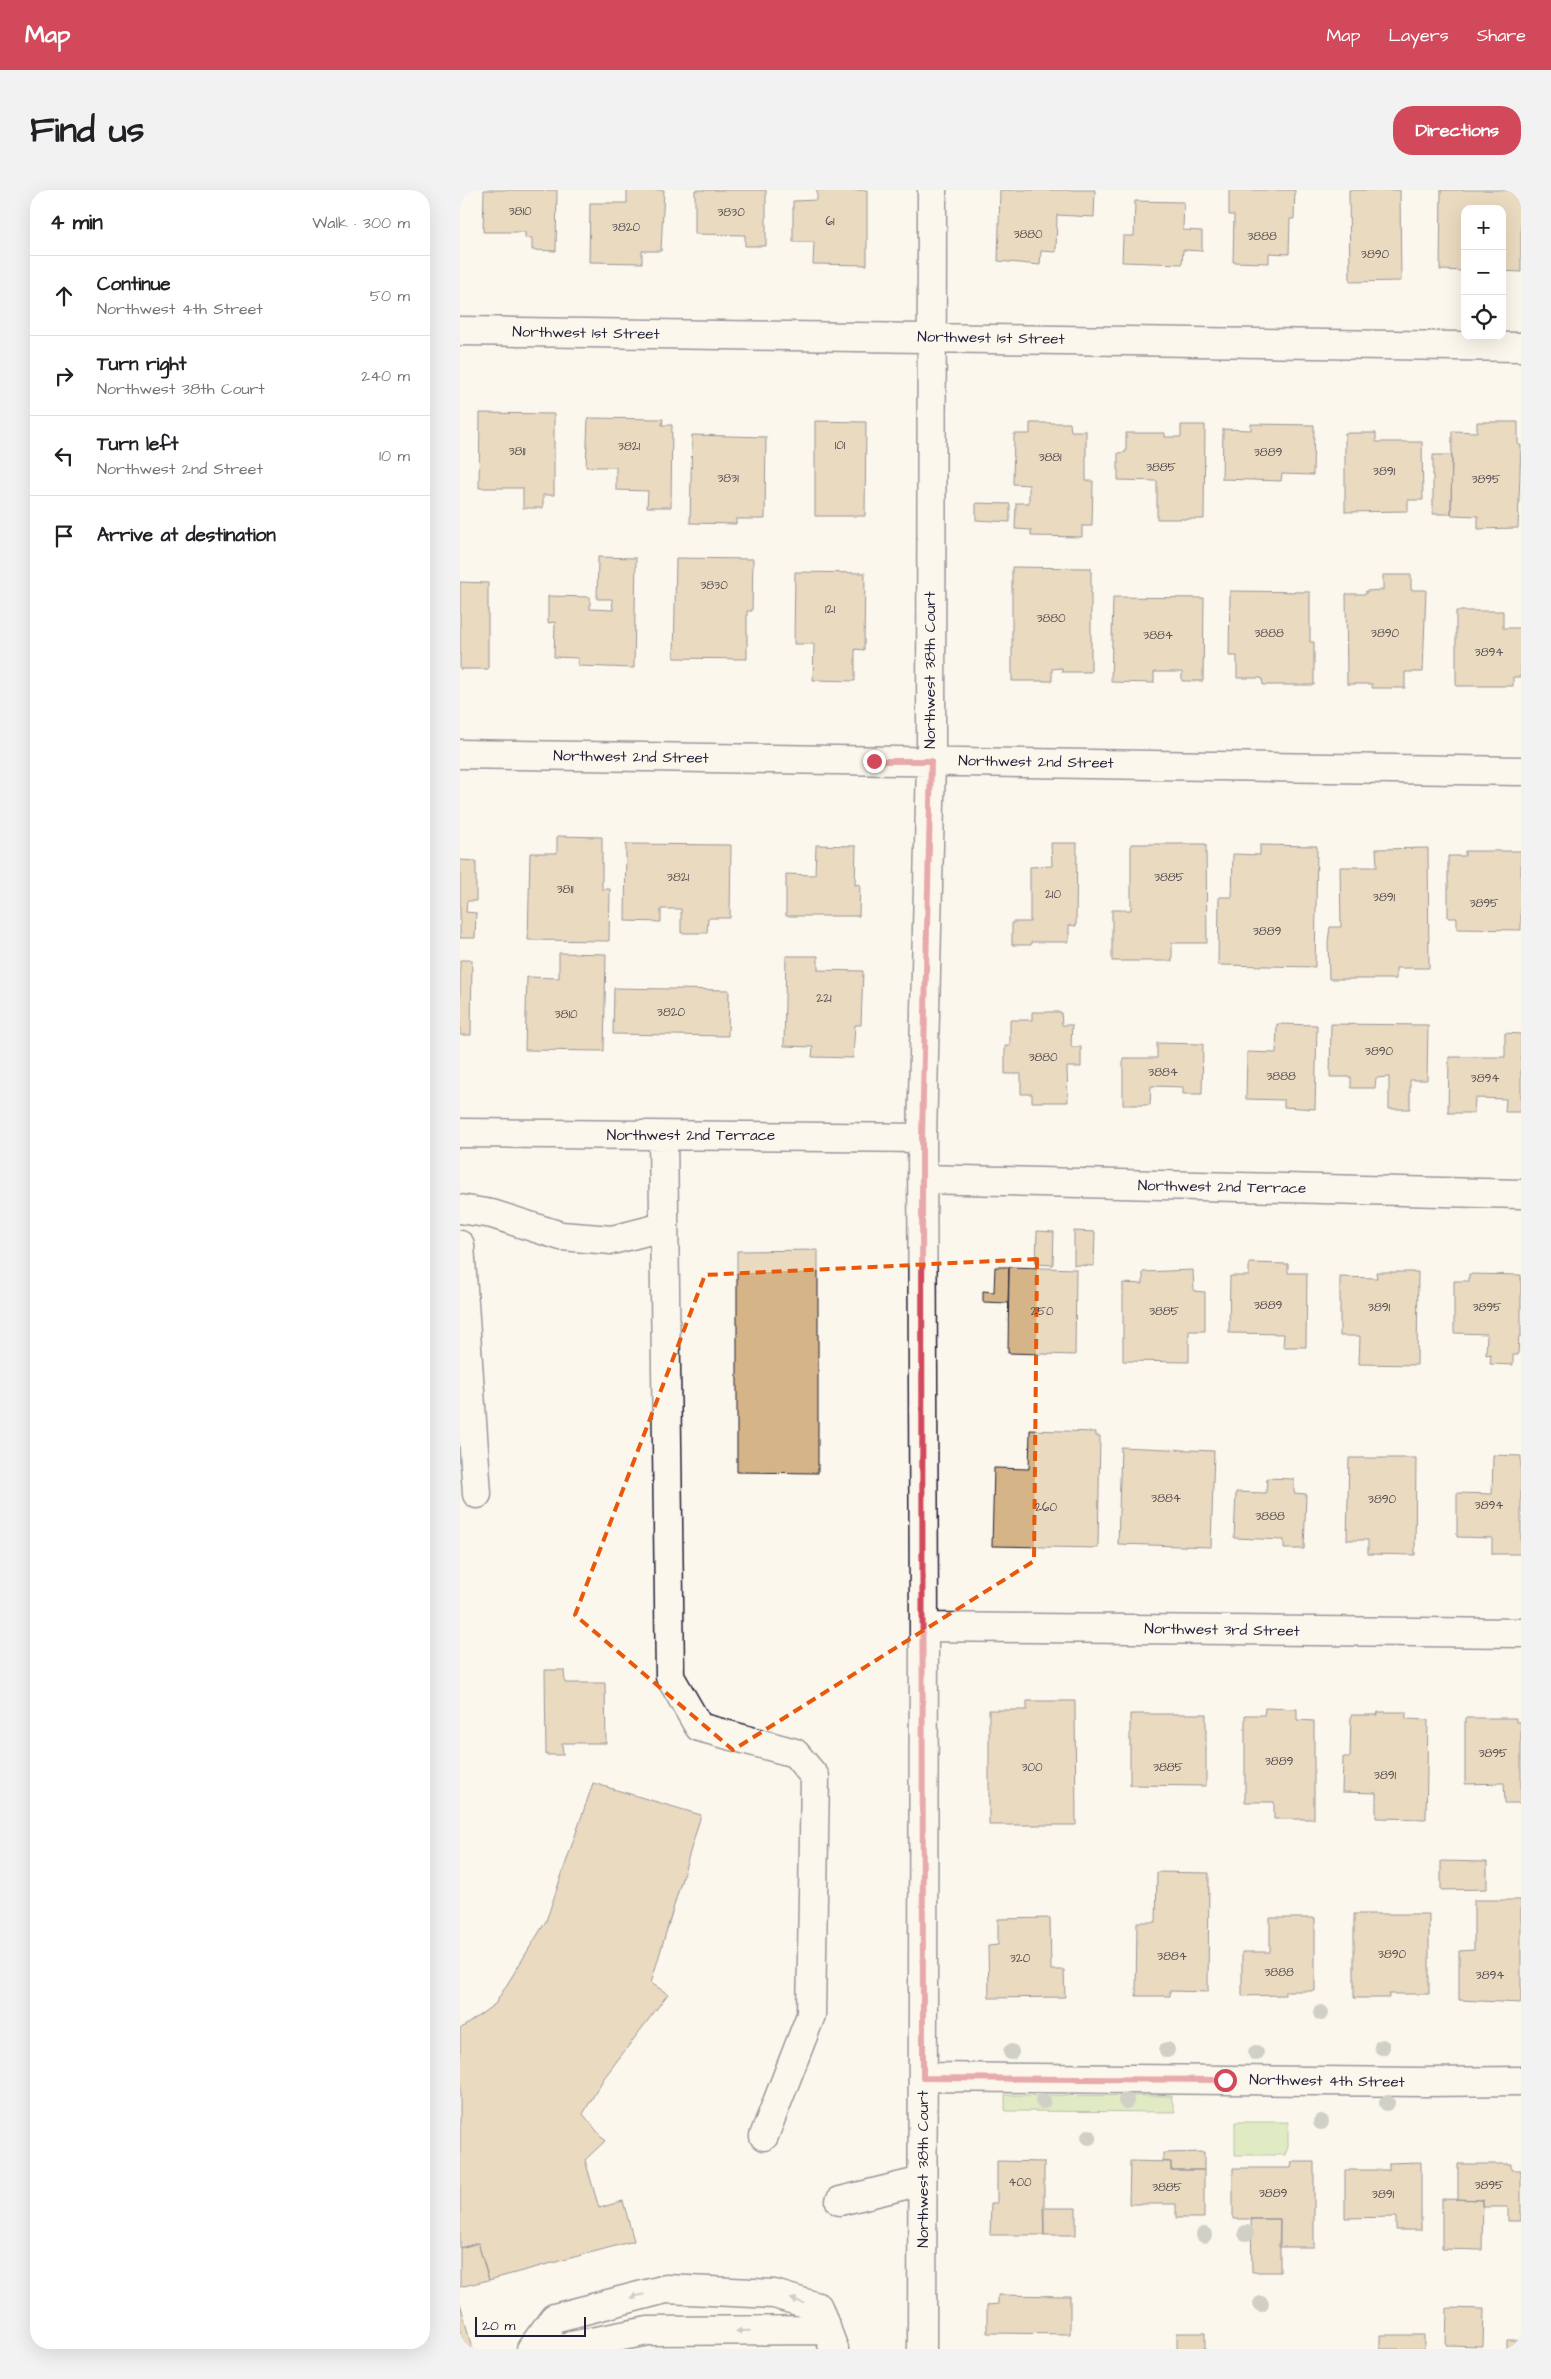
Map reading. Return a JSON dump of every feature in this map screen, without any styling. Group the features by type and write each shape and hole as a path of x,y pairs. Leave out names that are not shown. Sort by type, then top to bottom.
{"street":[{"name":"Northwest 38th Court","path":"922,2349 924,1627 922,1138 931,761 932,190"},
{"name":"Northwest 1st Street","path":"460,331 1521,347"},
{"name":"Northwest 2nd Street","path":"460,754 1521,771"},
{"name":"Northwest 2nd Terrace","path":"460,1133 922,1138"},
{"path":"663,1136 670,1677 699,1727 795,1753 815,1778 810,2015 764,2136"},
{"name":"Northwest 2nd Terrace","path":"922,1179 1521,1194"},
{"path":"460,1209 492,1214 561,1236 612,1240 663,1226"},
{"path":"460,1245 477,1494"},
{"name":"Northwest 3rd Street","path":"924,1627 1521,1633"},
{"name":"Northwest 4th Street","path":"923,2078 1521,2081"},
{"path":"840,2201 922,2181"},
{"path":"531,2349 554,2318 666,2289 774,2294 818,2307 830,2339 648,2332 555,2349"}],"highlighted area":[{"path":"1037,1259 1034,1561 733,1750 575,1615 705,1275"}],"green space":[{"path":"1005,2095 1171,2096 1175,2112 1005,2111"},
{"path":"1235,2122 1288,2122 1288,2147 1285,2155 1235,2155"}],"building":[{"path":"484,190 557,190 556,251 532,250 532,238 525,238 525,232 483,232"},
{"path":"627,190 664,190 661,251 642,251 642,263 589,262 590,203 627,203"},
{"path":"695,190 766,190 766,246 745,246 745,235 695,234"},
{"path":"817,190 867,190 867,265 813,264 814,242 793,242 793,201 817,200"},
{"path":"1000,190 1095,190 1094,217 1057,215 1056,252 1041,251 1040,265 998,261"},
{"path":"1229,190 1295,190 1294,219 1290,219 1289,254 1269,253 1269,263 1233,262 1234,215 1229,215"},
{"path":"1349,190 1400,190 1401,281 1350,282"},
{"path":"1441,190 1521,190 1521,272 1506,271 1506,205 1461,205 1461,271 1440,270"},
{"path":"1135,201 1184,202 1183,230 1202,231 1202,251 1183,250 1182,264 1122,262 1123,236 1134,236"},
{"path":"480,413 554,414 554,495 543,495 543,508 523,508 523,488 479,488"},
{"path":"588,418 663,419 662,425 672,425 671,507 647,507 648,491 616,490 616,467 586,467"},
{"path":"815,421 866,422 865,516 815,516"},
{"path":"1477,422 1518,422 1518,445 1521,445 1518,528 1478,529 1478,516 1451,515 1452,431 1477,432"},
{"path":"1030,423 1070,423 1071,431 1086,431 1086,481 1093,481 1092,526 1082,526 1082,537 1031,536 1031,530 1015,529 1016,503 1029,503 1029,485 1013,484 1014,434 1030,434"},
{"path":"1251,424 1314,425 1313,475 1282,474 1281,481 1222,479 1223,429 1251,430"},
{"path":"1181,425 1205,425 1204,519 1157,519 1157,481 1118,480 1118,453 1126,452 1126,433 1165,433 1165,437 1181,437"},
{"path":"1345,433 1376,433 1376,442 1422,442 1423,500 1408,500 1408,511 1345,512"},
{"path":"692,435 766,437 765,519 736,519 736,524 690,523"},
{"path":"1433,455 1452,455 1451,514 1433,514"},
{"path":"976,503 1010,504 1010,522 976,520"},
{"path":"598,557 636,558 634,668 578,666 578,658 554,657 555,622 548,623 548,596 590,597 590,609 613,610 612,599 597,599"},
{"path":"676,558 753,559 752,611 747,611 747,659 674,658"},
{"path":"1012,567 1091,568 1091,672 1062,672 1062,668 1052,669 1052,681 1012,681"},
{"path":"795,572 865,573 864,650 855,649 855,681 813,680 814,644 794,644"},
{"path":"1383,575 1411,575 1411,590 1426,590 1423,672 1405,672 1405,688 1372,688 1372,684 1347,684 1346,594 1366,594 1366,591 1383,590"},
{"path":"460,582 488,583 488,669 460,669"},
{"path":"1230,591 1310,592 1310,642 1314,642 1314,685 1263,685 1262,678 1237,678 1237,656 1229,656"},
{"path":"1113,597 1204,598 1203,681 1182,681 1182,672 1154,672 1154,683 1111,682"},
{"path":"1456,611 1503,611 1503,628 1521,628 1521,677 1513,677 1513,686 1456,686"},
{"path":"557,836 602,837 602,889 610,889 609,941 528,940 530,853 557,853"},
{"path":"1051,843 1077,843 1076,926 1069,925 1069,942 1031,942 1031,945 1012,945 1012,922 1030,922 1030,867 1052,866"},
{"path":"626,844 731,845 730,918 708,918 707,933 681,933 681,909 661,909 661,922 625,921"},
{"path":"1131,844 1206,844 1207,943 1172,943 1172,961 1112,961 1112,910 1131,910"},
{"path":"816,845 856,846 855,885 860,884 859,916 786,916 786,874 815,875"},
{"path":"1260,845 1317,846 1315,967 1218,965 1219,897 1232,897 1233,854 1260,855"},
{"path":"1428,848 1429,968 1396,968 1396,979 1329,979 1328,941 1330,927 1341,927 1340,867 1377,867 1376,849"},
{"path":"1465,851 1521,851 1521,930 1457,929 1457,918 1448,918 1448,856 1465,856"},
{"path":"460,860 476,861 476,901 467,901 466,912 476,913 475,938 460,938"},
{"path":"559,953 606,954 604,1051 525,1050 527,977 559,978"},
{"path":"786,956 818,956 818,970 863,971 861,1025 855,1025 853,1058 812,1057 813,1047 784,1046"},
{"path":"460,960 472,960 471,1035 460,1035"},
{"path":"614,988 729,990 728,1036 613,1034"},
{"path":"1032,1012 1061,1012 1062,1025 1072,1025 1071,1047 1081,1047 1081,1067 1067,1067 1068,1102 1032,1102 1032,1094 1021,1094 1021,1074 1005,1074 1005,1046 1010,1046 1010,1020 1032,1020"},
{"path":"1277,1024 1317,1025 1315,1109 1284,1107 1284,1100 1246,1099 1247,1052 1276,1053"},
{"path":"1331,1024 1428,1025 1427,1080 1410,1080 1410,1109 1389,1109 1389,1077 1376,1078 1375,1088 1351,1088 1351,1077 1330,1077"},
{"path":"1505,1033 1521,1034 1521,1112 1505,1112 1506,1099 1475,1098 1474,1113 1448,1113 1449,1057 1505,1057"},
{"path":"1157,1043 1203,1044 1202,1094 1183,1094 1183,1087 1151,1086 1150,1105 1123,1105 1123,1058 1157,1058"},
{"path":"1037,1231 1054,1232 1053,1265 1036,1264"},
{"path":"1074,1231 1095,1232 1094,1266 1074,1265"},
{"path":"818,1250 818,1473 737,1472 737,1251"},
{"path":"1249,1263 1288,1264 1288,1273 1307,1273 1306,1347 1283,1347 1284,1334 1229,1333 1230,1276 1249,1276"},
{"path":"995,1267 1009,1267 1008,1303 983,1302 983,1291 994,1292"},
{"path":"1009,1267 1076,1269 1075,1355 1008,1353"},
{"path":"1193,1270 1194,1291 1205,1292 1205,1331 1189,1331 1189,1362 1123,1361 1123,1283 1143,1284 1143,1272"},
{"path":"1376,1272 1418,1272 1417,1365 1359,1364 1360,1336 1340,1336 1340,1277 1377,1278"},
{"path":"1469,1274 1521,1275 1521,1336 1519,1336 1518,1355 1513,1355 1513,1365 1490,1364 1491,1354 1486,1355 1487,1334 1454,1333 1454,1281 1469,1281"},
{"path":"1030,1430 1096,1432 1096,1436 1100,1436 1098,1548 992,1546 994,1468 1029,1469"},
{"path":"1121,1447 1214,1451 1211,1547 1118,1544"},
{"path":"1493,1455 1521,1456 1521,1554 1492,1554 1492,1538 1457,1537 1457,1493 1492,1494"},
{"path":"1349,1458 1416,1458 1415,1555 1368,1554 1368,1540 1347,1540"},
{"path":"1267,1478 1294,1479 1294,1493 1306,1494 1304,1549 1284,1549 1284,1540 1234,1538 1236,1492 1266,1493"},
{"path":"545,1670 564,1670 565,1683 605,1683 606,1743 562,1743 563,1755 546,1755"},
{"path":"1027,1701 1075,1701 1076,1825 989,1825 989,1710 1027,1710"},
{"path":"1265,1708 1297,1709 1297,1720 1314,1721 1314,1819 1274,1819 1274,1802 1245,1802 1245,1715 1264,1715"},
{"path":"1378,1712 1406,1712 1406,1719 1428,1720 1426,1819 1376,1818 1376,1793 1342,1792 1343,1757 1350,1757 1351,1715 1377,1715"},
{"path":"1130,1714 1206,1714 1206,1786 1130,1785"},
{"path":"1465,1718 1516,1718 1516,1722 1521,1722 1521,1803 1505,1803 1504,1783 1465,1784"},
{"path":"593,1783 701,1815 651,1983 668,1994 604,2078 583,2114 605,2141 585,2160 599,2208 623,2201 634,2241 489,2280 478,2243 460,2248 460,2029 495,2004 546,1921"},
{"path":"1441,1861 1487,1862 1487,1889 1441,1890"},
{"path":"1157,1872 1209,1873 1208,1992 1170,1991 1170,1996 1136,1996 1137,1922 1156,1922"},
{"path":"1474,1900 1521,1900 1521,2003 1459,2000 1459,1951 1474,1950"},
{"path":"1354,1914 1429,1914 1429,1994 1389,1994 1389,1998 1354,1998"},
{"path":"1050,1918 1051,1970 1064,1970 1065,1997 989,1998 988,1946 998,1945 998,1919"},
{"path":"1270,1918 1315,1918 1315,1991 1285,1991 1285,1995 1242,1996 1242,1952 1270,1952"},
{"path":"1204,2152 1204,2170 1171,2170 1171,2162 1163,2161 1163,2153"},
{"path":"997,2161 1044,2162 1044,2235 990,2235 991,2203 997,2203"},
{"path":"1130,2161 1171,2162 1171,2170 1204,2170 1204,2218 1176,2218 1176,2204 1129,2204"},
{"path":"1292,2162 1314,2162 1314,2247 1279,2247 1280,2219 1233,2219 1233,2168 1291,2168"},
{"path":"1421,2162 1421,2230 1396,2230 1396,2217 1345,2218 1345,2170 1389,2170 1389,2163"},
{"path":"1458,2164 1511,2164 1511,2170 1521,2170 1521,2221 1508,2221 1508,2207 1483,2207 1483,2200 1458,2199"},
{"path":"1442,2199 1483,2200 1482,2250 1442,2249"},
{"path":"1043,2208 1076,2208 1076,2235 1044,2235"},
{"path":"1251,2219 1280,2219 1280,2272 1252,2272"},
{"path":"478,2243 489,2280 460,2287 460,2248"},
{"path":"998,2295 1070,2296 1070,2334 987,2333 987,2305 998,2304"},
{"path":"460,2303 465,2321 472,2349 460,2349"},
{"path":"1447,2308 1484,2309 1483,2346 1446,2345"},
{"path":"1177,2333 1205,2333 1205,2349 1177,2349"},
{"path":"1380,2335 1424,2335 1424,2349 1380,2349"},
{"path":"1507,2340 1521,2340 1521,2349 1507,2349"}],"route":[{"path":"874,761 931,761 922,1138 923,2078 1225,2080"}]}
